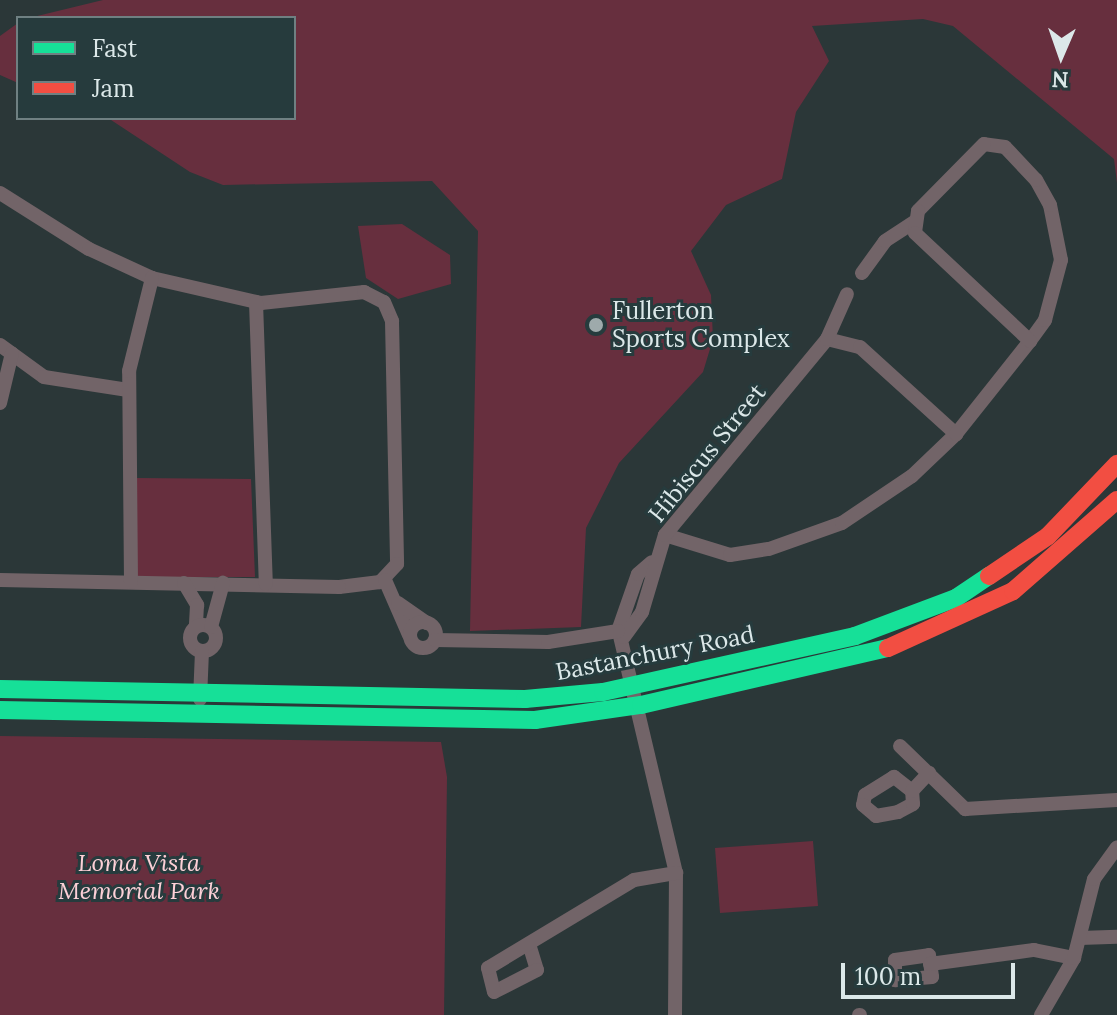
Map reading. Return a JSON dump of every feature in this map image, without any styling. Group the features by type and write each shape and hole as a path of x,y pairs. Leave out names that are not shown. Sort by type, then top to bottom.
{"main road":[{"name":"Bastanchury Road","path":"0,689 525,699 636,685 855,636 956,598 1048,536 1117,464"},
{"name":"Bastanchury Road","path":"0,710 535,720 641,705 861,657 931,633 1013,591 1117,500"}],"street":[{"path":"665,535 716,553 769,549 842,523 956,434 1030,341 1059,278 1058,229 1036,180 996,143 972,150 914,222 892,234 862,273"},
{"path":"0,193 89,249 152,278 256,302 364,292 384,302 392,321 397,564 385,580"},
{"path":"914,222 927,247 1030,341"},
{"path":"131,582 128,390 152,278"},
{"name":"Hibiscus Street","path":"621,634 631,590 652,562 665,535 827,339 847,294"},
{"path":"256,302 266,584"},
{"path":"827,339 860,347 956,434"},
{"path":"6,349 44,377 128,390"},
{"path":"0,403 6,349"},
{"name":"Hibiscus Street","path":"621,634 648,597 652,562"},
{"path":"0,580 266,584 385,580"},
{"path":"385,580 398,603 409,635 418,647 435,640 548,642 621,634 641,705 676,873 675,1015"},
{"path":"184,583 197,605 204,626 216,640 202,651"},
{"path":"200,714 202,651 189,638 204,626 212,600 223,583"},
{"path":"631,590 648,597"},
{"path":"398,603 427,623 435,640"},
{"path":"409,635 427,623"},
{"path":"900,746 965,809 1117,800"},
{"path":"912,791 929,773"},
{"path":"1041,1015 1074,958 1094,879 1117,847"},
{"path":"529,944 634,880 676,873"},
{"path":"1080,938 1117,937"},
{"path":"930,964 1034,950 1074,958"}],"green space":[{"name":"Fullerton Sports Complex","path":"103,0 1117,0 1117,183 1114,159 953,26 923,19 812,26 829,61 796,112 782,179 726,205 691,251 711,295 713,339 703,372 619,463 586,528 581,627 470,631 478,231 432,181 223,185 190,172 111,120 296,120 296,16 37,16"},
{"path":"16,24 16,82 0,75 0,36"},
{"path":"402,224 450,255 451,284 398,299 366,278 358,226"},
{"path":"136,478 251,479 255,577 137,577"},
{"name":"Loma Vista Memorial Park","path":"0,736 441,742 447,777 444,1015 0,1015"},
{"path":"813,841 818,906 720,913 715,848"}],"traffic: fast":[{"path":"0,689 525,699 603,692 855,636 956,598 989,576"},
{"path":"0,710 535,720 641,705 888,648"}],"traffic: jam":[{"path":"989,576 1048,536 1117,464"},
{"path":"888,648 1013,591 1117,500"}],"place":[{"name":"Fullerton Sports Complex","path":"596,325"}]}
